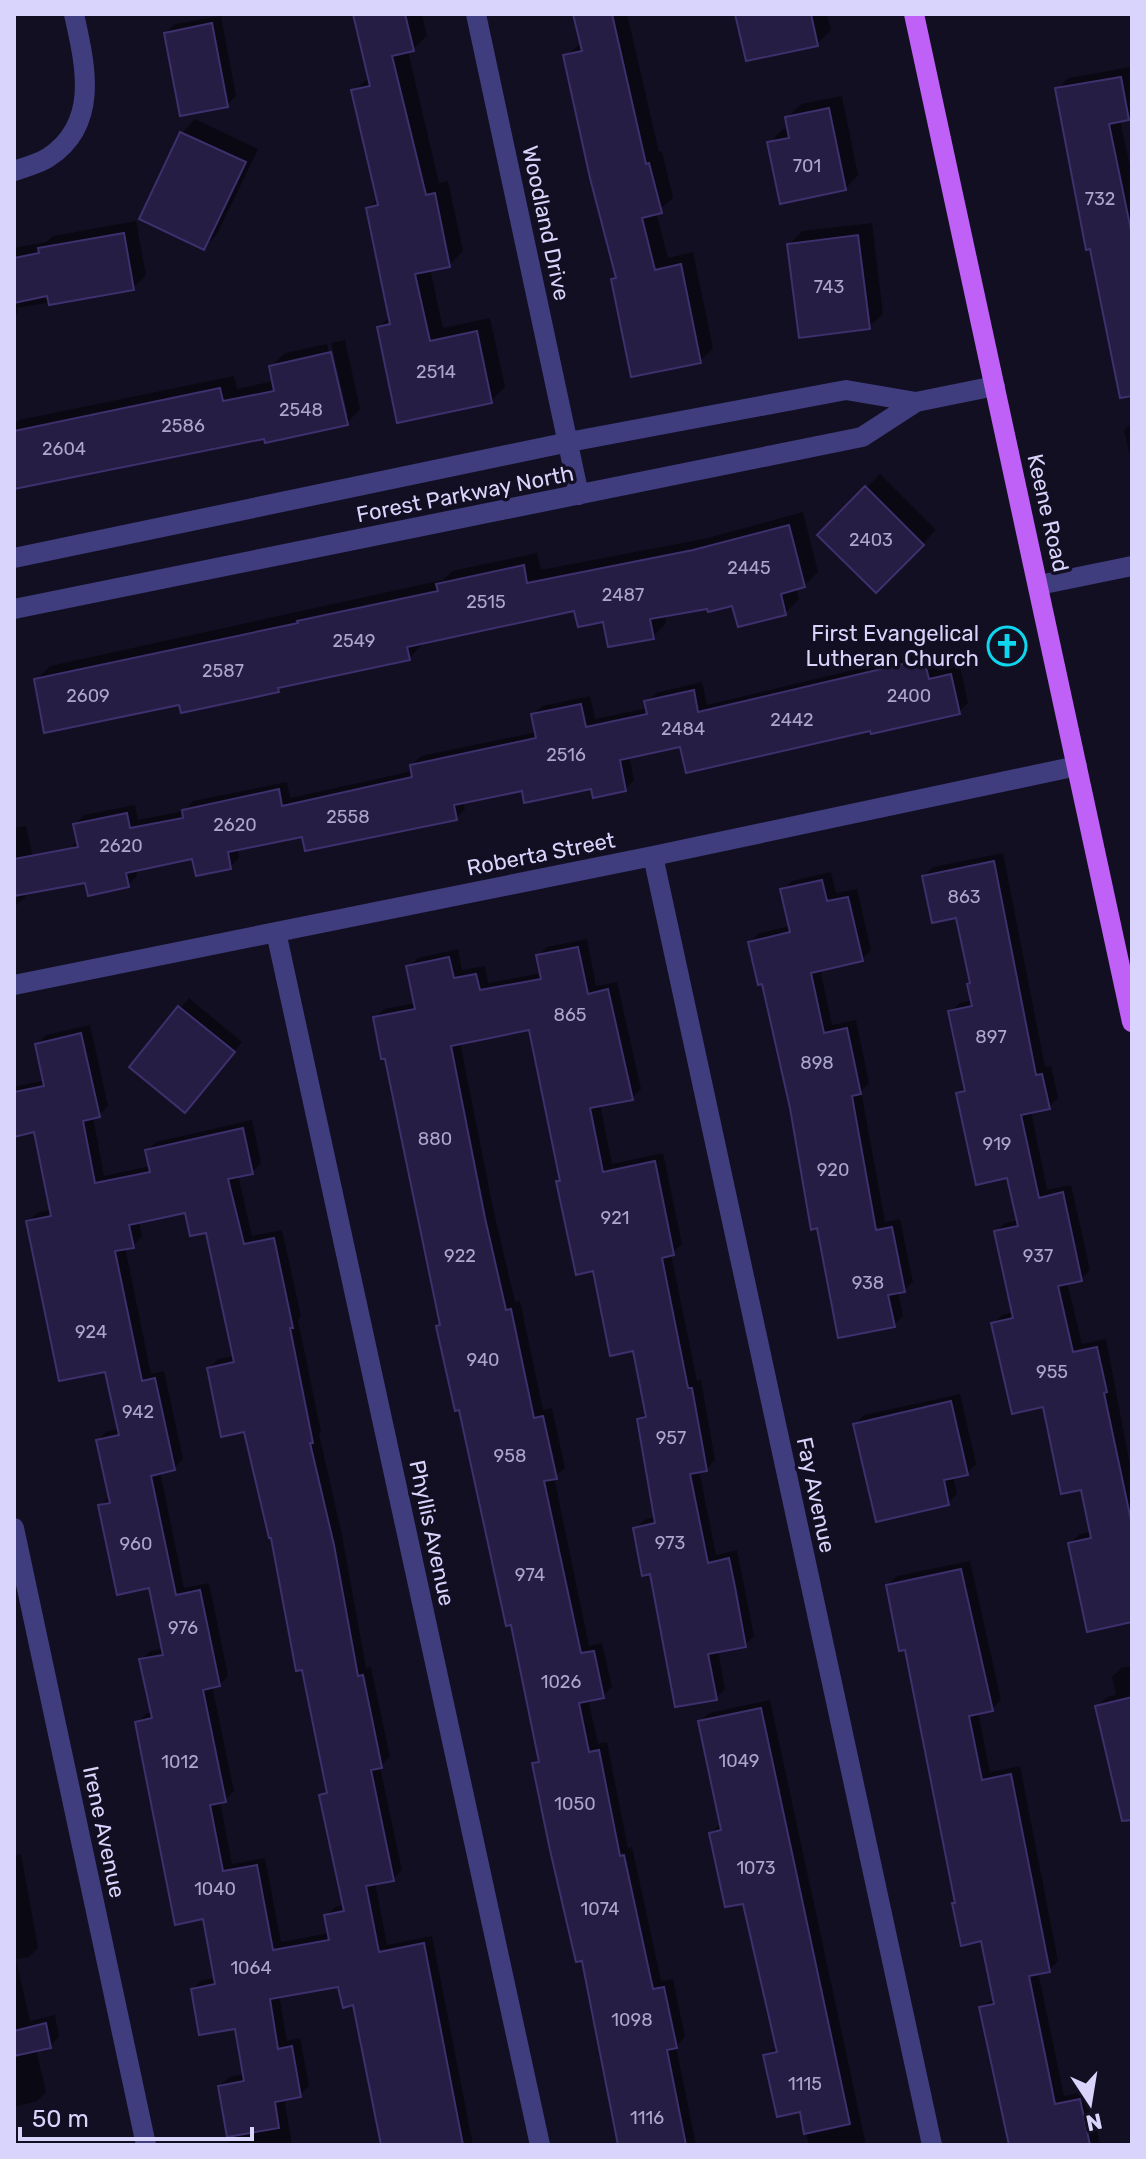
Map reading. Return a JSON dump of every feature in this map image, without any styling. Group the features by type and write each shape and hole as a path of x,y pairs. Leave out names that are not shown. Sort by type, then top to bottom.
{"main road":[{"name":"Keene Road","path":"914,14 1132,1022"}],"street":[{"path":"14,171 48,158 75,133 86,102 86,78 74,14"},
{"name":"Woodland Drive","path":"476,14 579,495"},
{"name":"Forest Parkway North","path":"14,558 569,442 846,390 916,402 995,386"},
{"name":"Forest Parkway North","path":"14,609 862,437 916,402"},
{"path":"1039,585 1132,566"},
{"name":"Roberta Street","path":"14,985 653,856 1077,766"},
{"name":"Fay Avenue","path":"653,856 932,2145"},
{"name":"Phyllis Avenue","path":"276,932 540,2145"},
{"name":"Irene Avenue","path":"14,1528 146,2145"}],"building":[{"path":"353,14 405,14 414,51 392,56 426,195 435,193 450,267 415,274 430,341 477,331 492,403 397,423 377,327 390,324 366,208 378,205 351,90 370,86"},
{"path":"573,14 612,14 646,164 649,163 662,213 642,218 655,270 681,264 701,363 631,377 611,279 616,278 563,55 582,51"},
{"path":"735,14 811,14 818,46 746,61"},
{"path":"212,23 228,107 180,116 164,33"},
{"path":"1121,77 1129,120 1109,124 1132,235 1132,396 1120,398 1090,249 1086,250 1055,88"},
{"path":"829,108 846,190 780,204 767,142 789,138 785,117"},
{"path":"180,132 246,162 204,250 139,219"},
{"path":"124,233 134,290 49,305 47,296 14,303 14,258 39,253 38,248"},
{"path":"858,235 870,329 799,338 787,244"},
{"path":"331,352 348,425 14,489 14,431 220,388 223,401 274,391 269,366"},
{"path":"865,486 924,545 876,593 817,535"},
{"path":"789,525 805,587 781,594 786,615 738,627 732,606 650,619 654,639 608,647 603,622 578,627 574,611 407,647 410,660 278,688 279,692 181,713 179,705 44,733 34,679 438,591 436,584 524,565 527,583 693,550"},
{"path":"924,659 929,679 951,674 960,714 686,773 680,747 620,760 626,791 593,798 591,789 524,803 522,791 454,805 457,820 305,851 302,837 228,852 231,869 196,876 192,859 126,873 129,887 88,896 85,883 14,896 14,859 78,847 73,824 127,813 130,828 183,818 182,810 279,789 282,806 412,777 410,765 536,738 531,714 581,704 586,727 647,714 644,701 694,690 698,712"},
{"path":"994,861 1036,1075 1042,1074 1050,1109 1021,1115 1039,1198 1063,1192 1082,1281 1058,1286 1073,1352 1097,1347 1132,1525 1132,1622 1087,1632 1068,1543 1091,1538 1081,1490 1061,1494 1043,1407 1012,1414 991,1323 1013,1318 994,1231 1018,1226 1007,1178 976,1185 956,1093 965,1091 948,1011 972,1006 967,984 970,983 956,918 932,923 922,876"},
{"path":"822,880 827,901 848,897 863,961 811,973 824,1033 847,1028 861,1094 852,1096 876,1230 892,1227 905,1292 888,1295 895,1327 838,1338 817,1228 811,1230 790,1108 762,984 758,985 748,942 790,932 780,889"},
{"path":"578,947 588,994 608,989 633,1100 590,1108 603,1172 655,1161 674,1255 662,1258 688,1388 692,1388 707,1471 690,1474 708,1563 729,1558 746,1647 708,1654 717,1700 675,1707 650,1574 642,1576 633,1528 655,1523 637,1419 646,1417 633,1351 610,1356 593,1271 576,1275 529,1030 451,1046 506,1310 511,1309 534,1418 543,1416 557,1479 544,1481 581,1653 594,1651 604,1698 579,1703 589,1752 599,1750 620,1856 624,1855 653,1989 664,1987 677,2048 667,2050 686,2145 618,2145 582,1961 576,1962 532,1763 539,1762 511,1625 506,1626 459,1410 455,1411 385,1059 381,1059 373,1017 415,1009 406,966 449,957 454,978 476,974 480,990 541,979 536,955"},
{"path":"178,1006 235,1052 185,1113 129,1067"},
{"path":"81,1033 100,1117 83,1121 95,1183 150,1172 145,1150 243,1128 253,1174 228,1179 244,1244 274,1238 293,1328 290,1328 313,1443 310,1443 334,1545 358,1676 363,1675 382,1768 371,1770 394,1881 366,1886 379,1952 424,1943 463,2145 381,2145 353,2005 343,2008 338,1987 270,1999 278,2049 292,2046 301,2097 275,2102 279,2128 227,2137 218,2086 244,2081 235,2029 199,2035 191,1989 215,1984 203,1919 175,1925 135,1722 152,1718 139,1659 163,1655 149,1588 117,1595 98,1505 110,1503 96,1440 119,1435 105,1372 59,1381 26,1221 51,1216 34,1132 14,1137 14,1092 44,1086 35,1044","holes":["185,1213 190,1236 206,1233 234,1362 207,1368 221,1437 244,1432 271,1538 296,1671 302,1670 327,1793 319,1795 344,1911 324,1915 329,1940 273,1950 257,1865 223,1871 210,1805 226,1802 203,1690 220,1686 200,1590 176,1595 151,1476 175,1470 155,1378 142,1381 115,1251 134,1248 129,1225"]},
{"path":"951,1401 968,1475 944,1480 949,1505 876,1522 853,1424"},
{"path":"961,1569 993,1711 969,1716 982,1780 1011,1774 1050,1972 1029,1976 1055,2104 1080,2099 1090,2145 1009,2145 979,2007 994,2004 981,1941 961,1946 905,1650 899,1651 886,1585"},
{"path":"1132,1697 1132,1820 1122,1821 1095,1706"},
{"path":"761,1708 850,2124 804,2134 800,2112 777,2117 763,2055 777,2052 743,1904 725,1907 709,1833 721,1830 698,1721"},
{"path":"46,2023 51,2048 14,2056 14,2031"}],"place":[{"name":"First Evangelical Lutheran Church","path":"1007,646"}]}
